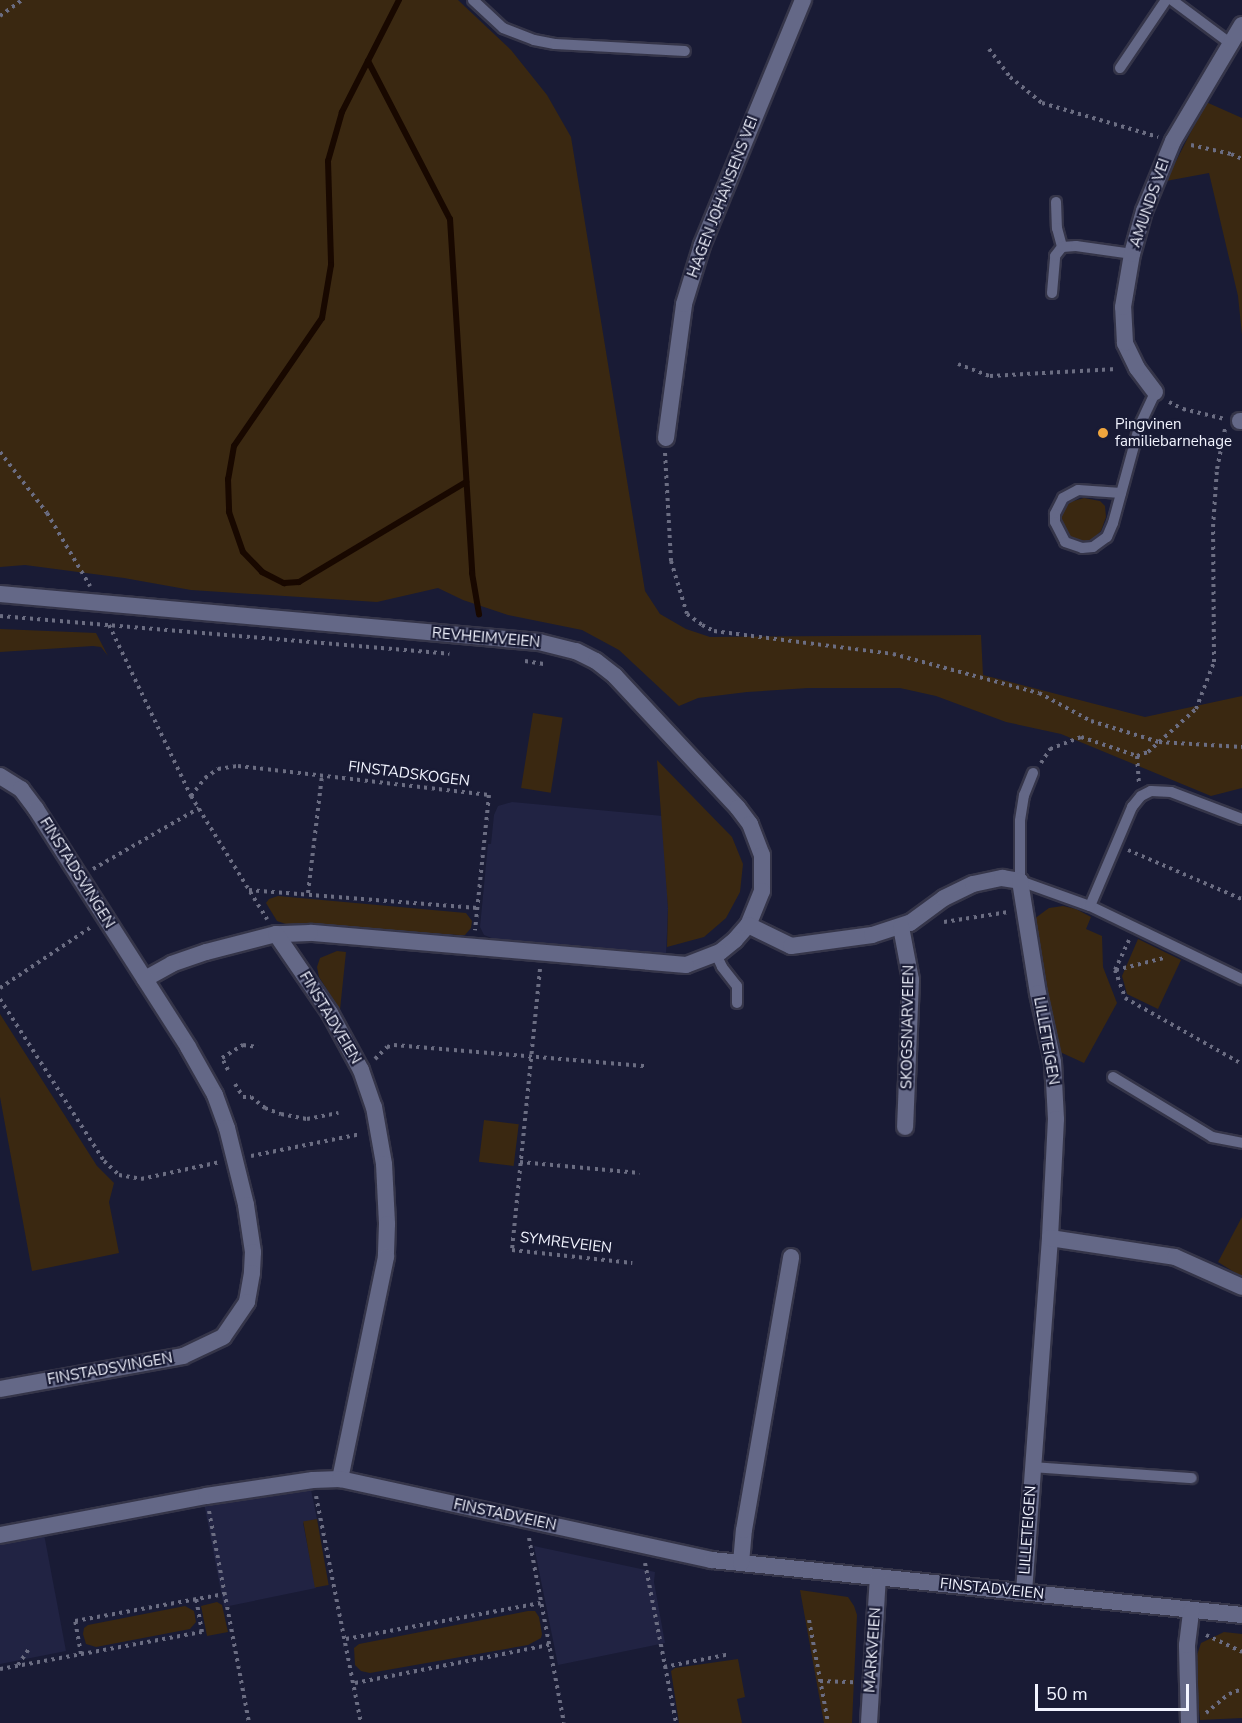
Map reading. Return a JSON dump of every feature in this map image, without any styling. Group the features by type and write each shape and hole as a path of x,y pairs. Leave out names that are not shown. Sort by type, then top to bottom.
{"street":[{"name":"HAGEN JOHANSENS VEI","path":"666,438 684,304 702,245 803,0"},
{"name":"AMUNDS VEI","path":"1155,392 1137,368 1125,343 1123,316 1125,290 1132,254 1148,200 1173,141 1242,25"},
{"name":"REVHEIMVEIEN","path":"0,594 563,646 585,655 615,676 750,824 760,846 764,873 760,898 748,925 735,940 716,954 686,964 637,962 335,934 276,934"},
{"name":"FINSTADSVINGEN","path":"0,776 14,784 27,796 145,979 214,1095 227,1128 246,1205 252,1273 247,1302 223,1336 183,1356 0,1389"},
{"path":"748,925 791,946 878,934 901,927 952,893 973,884 1002,878 1020,880"},
{"name":"LILLETEIGEN","path":"1020,880 1055,1079 1055,1137 1050,1238 1024,1592"},
{"name":"SKOGSNARVEIEN","path":"901,927 911,980 905,1127"},
{"path":"145,979 172,964 206,952 276,934"},
{"name":"FINSTADVEIEN","path":"276,934 349,1045 367,1084 379,1130 387,1195 386,1257 340,1479"},
{"path":"1050,1238 1175,1257 1242,1287"},
{"path":"741,1563 744,1530 791,1257"},
{"name":"FINSTADVEIEN","path":"0,1534 206,1496 313,1480 340,1479 645,1547 741,1563 1242,1615"},
{"name":"MARKVEIEN","path":"869,1723 878,1577"},
{"path":"1189,1720 1187,1645 1191,1610"}],"lane":[{"path":"473,0 503,28 534,40 555,44 685,51"},
{"path":"1120,68 1166,0"},
{"path":"1172,0 1230,43"},
{"path":"1056,202 1057,228 1062,247"},
{"path":"1052,293 1055,256 1062,247 1076,246 1132,254"},
{"path":"1120,493 1078,490 1063,498 1059,503 1055,522 1065,542 1082,548 1093,547 1103,541 1113,523 1139,427 1155,392"},
{"path":"1033,772 1024,795 1020,821 1020,880 1090,906 1242,979"},
{"path":"1090,906 1132,807 1142,796 1151,791 1171,792 1242,819"},
{"path":"716,954 722,967 737,986 737,1004"},
{"path":"1113,1077 1212,1137 1242,1143"},
{"name":"LILLETEIGEN","path":"1033,1467 1192,1478"}],"path":[{"path":"0,16 21,0"},
{"path":"989,49 1010,77 1042,103 1173,141 1231,154 1242,159"},
{"path":"958,364 990,376 1137,368"},
{"path":"1033,772 1050,749 1081,737 1137,756 1148,752 1196,709 1214,662 1213,527 1217,470 1237,420 1183,410 1155,392"},
{"path":"666,438 664,471 671,561 687,614 702,626 714,631 893,654 1039,693 1091,720 1159,742 1242,747"},
{"path":"0,453 57,527 99,603"},
{"path":"0,616 460,655"},
{"path":"109,626 191,796 276,934"},
{"path":"521,660 552,665"},
{"path":"1137,756 1142,796"},
{"name":"FINSTADSKOGEN","path":"191,796 206,778 218,769 238,766 489,795 473,946"},
{"path":"308,893 322,776"},
{"path":"79,877 199,808"},
{"path":"1116,845 1242,899"},
{"path":"248,890 477,908"},
{"path":"937,923 1024,910"},
{"path":"0,988 105,918"},
{"path":"1134,929 1115,970 1125,998 1242,1064"},
{"name":"SYMREVEIEN","path":"542,953 512,1250 632,1263"},
{"path":"1115,970 1185,953"},
{"path":"0,999 104,1161 119,1175 141,1179 379,1130"},
{"path":"228,1070 222,1058 243,1045 258,1047"},
{"path":"376,1059 387,1047 394,1045 531,1054 646,1066"},
{"path":"235,1083 243,1097 251,1096 265,1108 280,1114 307,1119 338,1113"},
{"path":"520,1162 639,1173"},
{"path":"313,1480 355,1683 361,1723"},
{"path":"206,1496 249,1723"},
{"path":"530,1520 529,1534 564,1723"},
{"path":"645,1547 648,1585 676,1723"},
{"path":"81,1654 75,1621 225,1594"},
{"path":"0,1669 202,1632 196,1599"},
{"path":"346,1640 541,1603"},
{"path":"809,1620 828,1723"},
{"path":"1206,1635 1242,1652"},
{"path":"355,1683 549,1645"},
{"path":"17,1666 30,1647"},
{"path":"664,1667 729,1654"},
{"path":"820,1681 858,1683"},
{"path":"1189,1720 1207,1713 1228,1694 1242,1689"}],"shaded area":[{"path":"0,0 458,0 511,50 547,95 571,137 645,591 660,614 686,629 710,637 981,635 983,675 1145,717 1242,696 1242,788 1211,796 1061,734 1006,722 936,696 900,688 808,688 747,692 698,698 679,706 619,650 582,630 508,615 463,600 438,588 377,602 191,590 124,578 25,565 0,567"},
{"path":"1206,102 1242,118 1242,335 1238,296 1209,173 1166,181"},
{"path":"1084,498 1100,501 1105,506 1106,517 1101,531 1090,542 1077,544 1068,538 1060,521 1063,510 1070,502"},
{"path":"0,629 96,633 108,656 101,647 93,646 0,652"},
{"path":"533,713 563,718 551,793 521,788"},
{"path":"657,760 732,837 743,864 740,892 726,918 704,937 667,947 668,908"},
{"path":"512,802 663,816 668,908 666,955 494,939 484,935 480,927 488,844 491,844 494,815 498,806"},
{"path":"278,896 466,913 472,921 471,928 465,935 459,935 286,924 277,921 266,903 269,899"},
{"path":"1063,906 1076,909 1091,917 1086,929 1102,936 1103,967 1117,1003 1084,1063 1060,1052 1044,985 1034,919 1049,908"},
{"path":"1138,939 1181,960 1158,1009 1127,994 1122,976"},
{"path":"337,951 346,952 340,1010 319,977 317,967 320,958"},
{"path":"0,1014 97,1166 114,1183 109,1202 119,1253 32,1271 0,1097"},
{"path":"484,1120 519,1124 514,1166 479,1162"},
{"path":"1242,1217 1242,1277 1218,1262"},
{"path":"310,1485 317,1519 303,1523 316,1588 224,1607 204,1503"},
{"path":"317,1519 329,1585 315,1587 303,1521"},
{"path":"44,1534 66,1651 0,1664 0,1542"},
{"path":"534,1546 655,1572 654,1582 665,1643 558,1665"},
{"path":"800,1590 848,1597 854,1606 857,1615 852,1723 824,1723"},
{"path":"217,1602 222,1605 228,1632 207,1636 201,1606"},
{"path":"185,1606 194,1611 196,1622 190,1629 96,1647 86,1644 83,1634 84,1628 88,1625"},
{"path":"535,1611 539,1617 542,1634 541,1638 528,1645 370,1673 361,1671 355,1665 354,1648 359,1644"},
{"path":"1224,1632 1242,1634 1242,1718 1200,1720 1195,1661 1201,1643"},
{"path":"738,1659 745,1697 737,1699 742,1723 679,1723 671,1671 675,1668"}],"waterway":[{"path":"399,0 342,112 328,161 331,265 322,318 234,446 228,479 229,512 243,552 262,572 284,583 299,582 466,482"},
{"path":"368,61 450,219 472,573 479,614"}],"place":[{"name":"Pingvinen familiebarnehage","path":"1103,433"}]}
